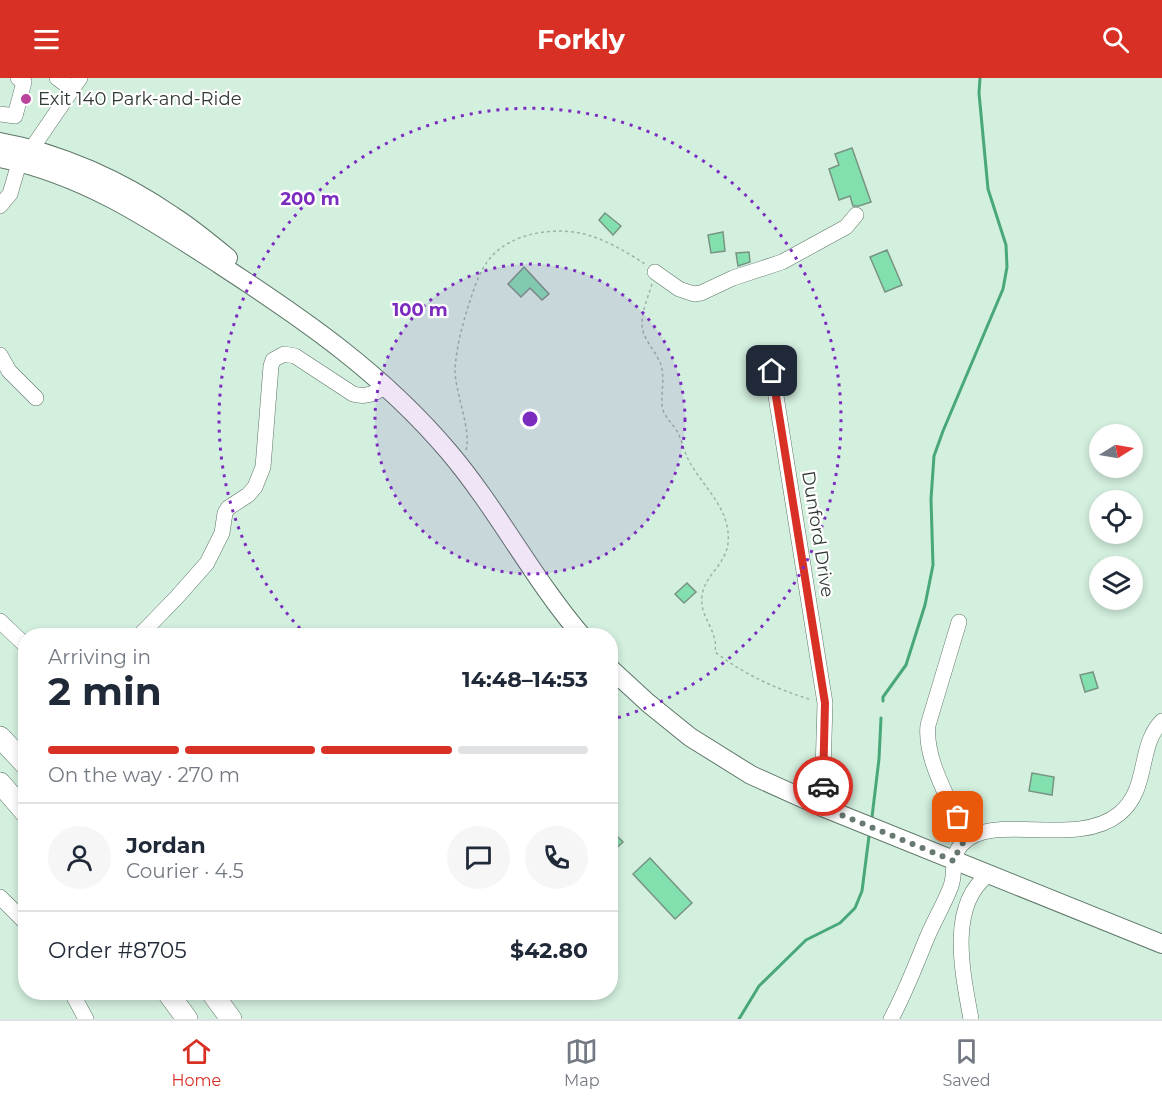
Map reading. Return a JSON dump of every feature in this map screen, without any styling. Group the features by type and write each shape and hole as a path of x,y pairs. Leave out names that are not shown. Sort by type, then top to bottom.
{"highway":[{"path":"0,737 18,756"},
{"path":"0,783 18,804"},
{"path":"173,1000 187,1019"},
{"path":"217,1000 231,1019"}],"main road":[{"path":"0,142 27,157"},
{"path":"0,158 27,157 89,170 147,199 176,217 267,288 289,310 387,386 413,412 459,465 576,628"},
{"path":"618,675 663,716 723,759 771,784 988,875 1162,944"}],"street":[{"path":"0,114 15,116 24,81 18,78"},
{"path":"0,206 10,194 17,170 76,83 57,78"},
{"path":"655,272 680,289 694,294 701,293 733,278 782,262 846,227 856,215"},
{"path":"146,628 207,563 222,533 228,508 248,495 259,479 263,467 273,360 284,354 295,356 359,396 374,394 387,386"},
{"path":"0,355 9,371 36,398"},
{"name":"Dunford Drive","path":"772,371 825,703 822,807"},
{"path":"0,621 18,638"},
{"path":"959,622 928,725 927,742 930,756 966,840"},
{"path":"891,1019 906,991 927,938 946,900 952,883 954,861 960,846 974,835 991,831 1082,830 1113,819 1121,813 1136,794 1151,736 1162,721"},
{"path":"971,1019 964,972 962,920 970,892 988,875"},
{"path":"0,897 18,915"},
{"path":"76,1000 86,1019"}],"path":[{"path":"459,465 468,440 456,384 456,363 465,316 477,280 489,259 509,242 534,234 560,231 576,232 604,241 635,258 655,272 642,322 642,331 661,365 664,377 662,406 664,414 676,430 688,459 723,514 727,525 727,548 723,560 702,593 702,606 714,633 715,652 731,665 766,684 825,703"}],"building":[{"path":"852,148 871,202 859,206 853,206 850,196 839,200 829,169 839,165 835,154"},
{"path":"605,213 621,226 613,235 599,220"},
{"path":"723,232 725,251 711,253 708,235"},
{"path":"887,250 902,285 885,292 870,257"},
{"path":"749,252 750,262 738,266 736,253"},
{"path":"524,267 549,294 542,300 530,288 521,297 508,284"},
{"path":"687,583 696,592 684,603 675,594"},
{"path":"1093,672 1098,688 1085,692 1080,675"},
{"path":"1032,773 1054,777 1052,795 1029,791"},
{"path":"618,837 623,842 618,847"},
{"path":"650,858 692,903 675,919 633,874"}],"waterway":[{"path":"883,701 883,697 906,665 925,605 933,565 931,499 934,456 1003,289 1007,267 1006,245 988,189 979,93 980,78"},
{"path":"872,817 881,718"},
{"path":"739,1019 759,986 806,940 840,923 855,908 862,891 869,836"}],"way so far":[{"path":"823,786 822,807 954,861 955,854 966,840 958,817"}],"place":[{"name":"Exit 140 Park-and-Ride","path":"26,99"}],"route":[{"path":"772,371 825,703 823,786"}]}
